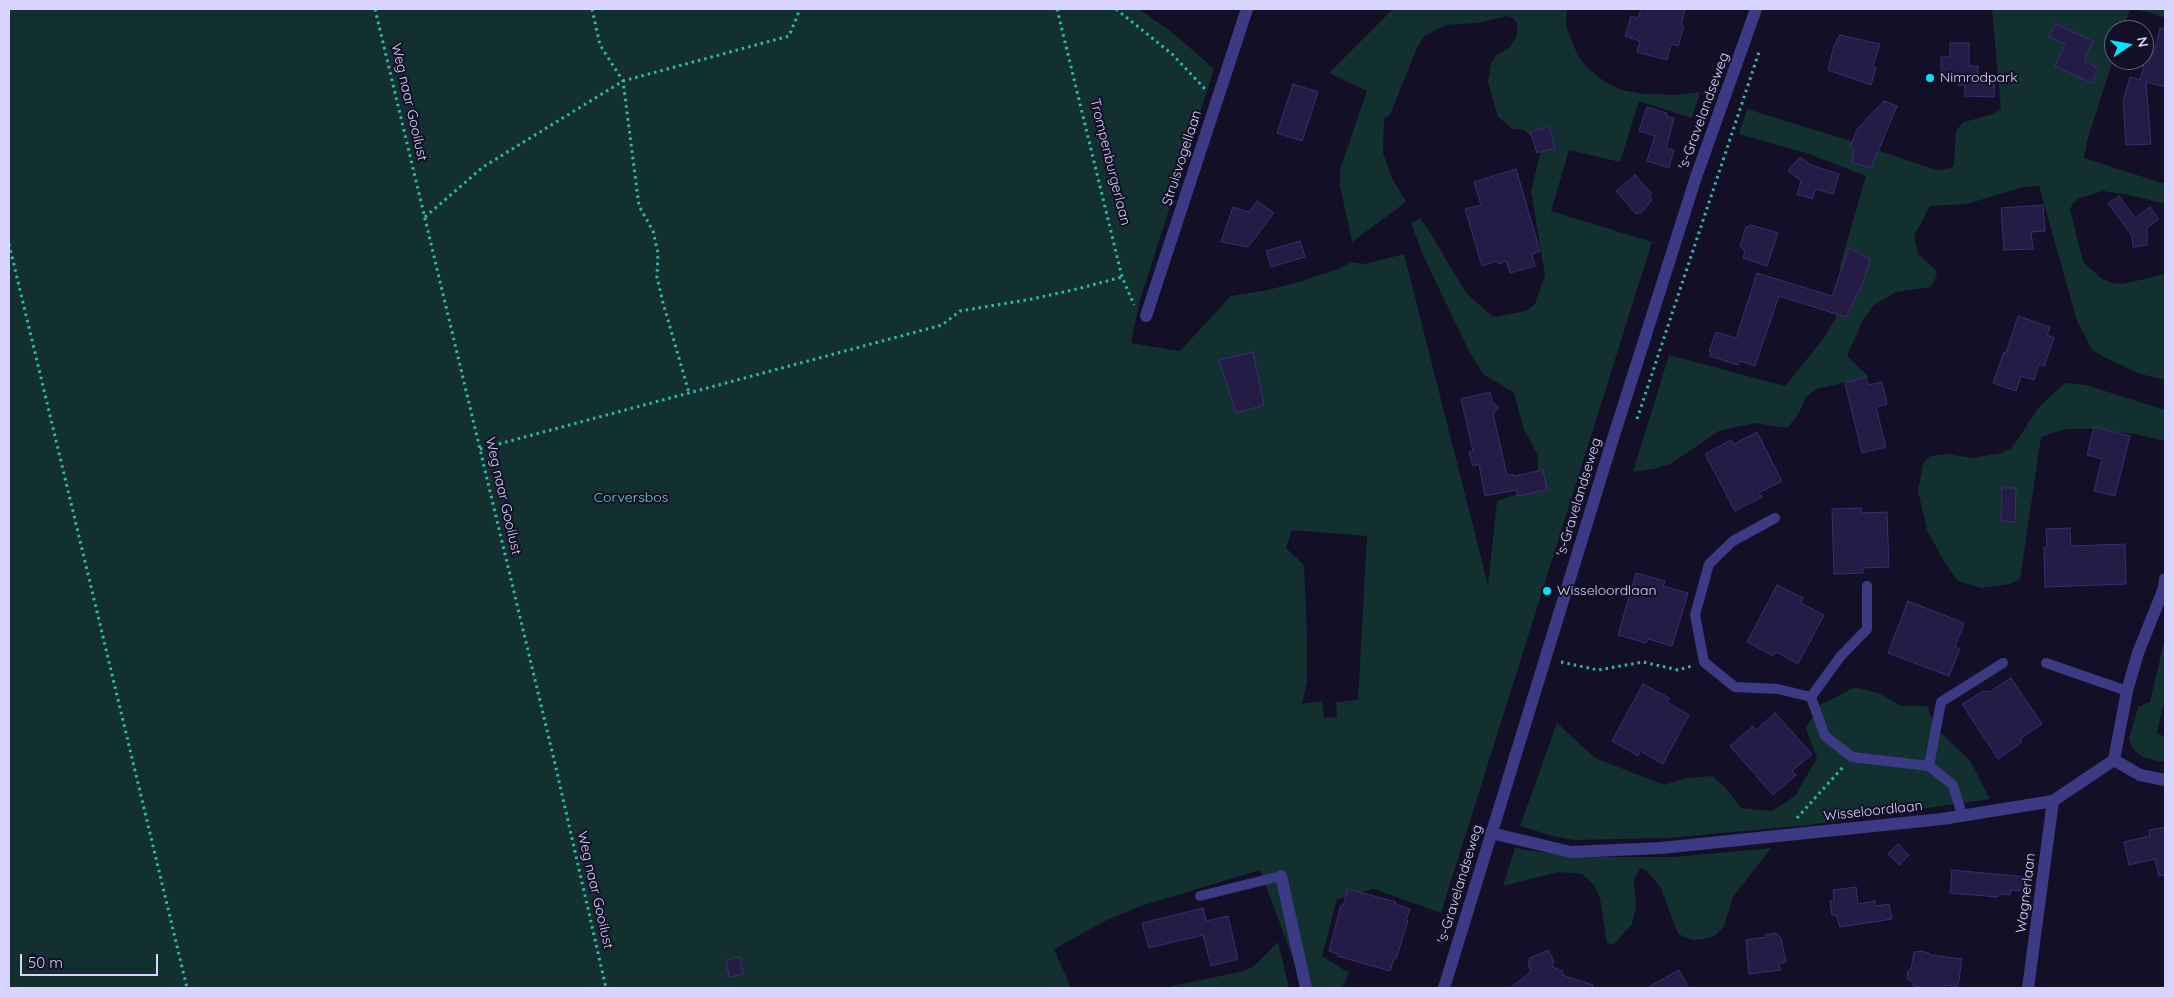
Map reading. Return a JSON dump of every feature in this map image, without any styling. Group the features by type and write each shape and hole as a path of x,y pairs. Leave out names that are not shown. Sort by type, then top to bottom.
{"street":[{"name":"Struisvogellaan","path":"1146,316 1247,9"},
{"name":"'s-Gravelandseweg","path":"1444,988 1610,448 1696,177 1756,12"},
{"path":"2165,579 2161,605 2138,653 2127,691 2114,760 2140,775 2165,780"},
{"name":"Wisseloordlaan","path":"1491,833 1571,852 1660,848 1942,819 2053,801 2114,760"},
{"name":"Wagnerlaan","path":"2028,988 2053,801"},
{"path":"1281,876 1306,988"}],"lane":[{"path":"1775,518 1733,541 1709,564 1695,615 1704,662 1735,686 1778,689 1811,697"},
{"path":"1811,697 1840,657 1867,629 1867,586"},
{"path":"2046,663 2127,691"},
{"path":"1929,766 1941,702 2003,664"},
{"path":"1811,697 1825,736 1852,757 1929,766 1953,785 1962,815"},
{"path":"1200,896 1281,876"}],"path":[{"name":"Weg naar Gooilust","path":"375,9 556,768 606,988"},
{"path":"592,9 600,45 623,81 640,206 653,231 658,254 658,276 663,303 689,393"},
{"path":"425,217 483,167 623,81 789,36 800,9"},
{"name":"Trompenburgerlaan","path":"1057,9 1122,277 1133,304 1146,316"},
{"path":"1116,9 1172,54 1216,101"},
{"path":"1635,425 1760,48"},
{"path":"9,244 187,988"},
{"path":"480,449 942,325 960,311 1059,293 1122,277"},
{"path":"1558,671 1564,652"},
{"path":"1561,662 1598,670 1643,662 1678,670 1704,662"},
{"path":"1782,836 1852,757"}],"green space":[{"name":"Corversbos","path":"9,9 1139,9 1173,33 1214,69 1140,300 1131,343 1180,351 1231,296 1268,290 1302,281 1338,269 1352,262 1365,264 1404,254 1488,585 1497,501 1518,494 1538,482 1538,455 1524,430 1514,393 1483,374 1468,349 1423,255 1411,223 1420,219 1466,293 1493,317 1526,311 1535,304 1545,275 1531,191 1541,151 1539,143 1524,130 1513,129 1498,117 1488,82 1491,64 1496,55 1509,48 1517,36 1517,23 1513,18 1507,16 1477,23 1446,25 1424,36 1417,48 1390,115 1384,118 1383,153 1391,176 1406,202 1352,242 1340,186 1340,169 1367,91 1329,73 1393,9 1567,9 1566,26 1578,56 1586,67 1605,82 1621,90 1645,94 1676,95 1700,92 1692,118 1639,101 1620,162 1569,150 1551,211 1652,242 1441,913 1374,889 1337,899 1322,956 1349,973 1342,988 1304,988 1260,870 1141,906 1107,920 1054,949 1071,988 9,988","holes":["1292,530 1367,536 1358,700 1336,702 1337,717 1324,718 1322,701 1302,704 1307,682 1304,565 1286,548"]},
{"path":"1992,9 2130,9 2126,20 2104,20 2104,70 2110,70 2088,138 2084,158 2165,184 2165,204 2103,191 2080,198 2074,202 2070,209 2083,262 2101,278 2112,283 2123,284 2165,274 2165,380 2140,374 2092,350 2077,321 2039,186 2023,187 1967,204 1930,206 1914,236 1918,254 1935,269 1937,275 1931,287 1896,292 1873,306 1862,322 1847,356 1869,377 1816,389 1806,397 1799,413 1787,428 1754,423 1719,431 1672,463 1654,469 1633,472 1669,355 1785,386 1824,338 1835,319 1850,275 1839,269 1866,176 1809,154 1739,134 1747,109 1938,170 1951,168 1954,165 1956,131 1964,122 1990,115 2001,109"},
{"path":"2131,9 2165,9 2165,18 2152,13"},
{"path":"2065,383 2086,385 2165,410 2165,441 2135,434 2089,429 2066,429 2041,437 2020,579 2010,584 1981,588 1958,581 1946,565 1927,530 1918,491 1923,464 1930,456 1946,454 1972,458 2001,453 2012,448 2039,407"},
{"path":"2165,638 2165,698 2157,732 2165,738 2165,761 2157,761 2141,756 2133,749 2129,739 2138,707 2150,702"},
{"path":"1855,687 1881,694 1901,706 1927,706 1936,728 1970,761 1990,799 1808,825 1670,838 1574,840 1556,837 1520,826 1557,723 1595,758 1664,785 1686,778 1712,776 1724,786 1741,808 1772,811 1795,796 1817,758 1806,728 1820,705"},
{"path":"1515,848 1574,857 1674,857 1771,848 1733,897 1724,926 1716,935 1705,939 1692,940 1678,934 1661,888 1646,870 1640,868 1634,880 1636,907 1632,924 1613,945 1607,943 1600,898 1594,885 1582,874 1558,872 1503,886"},
{"path":"1278,942 1289,988 1168,988 1240,972 1253,967"}],"building":[{"path":"1641,9 1685,9 1681,25 1684,26 1678,46 1671,44 1667,60 1637,52 1640,41 1625,36 1631,16 1638,18"},
{"path":"2055,24 2093,41 2084,60 2098,69 2092,83 2055,66 2065,44 2049,37"},
{"path":"2160,28 2165,29 2165,87 2146,82 2151,144 2126,145 2123,101 2130,77 2140,80 2142,70 2154,70 2154,52"},
{"path":"1840,35 1880,44 1873,66 1876,68 1871,85 1828,70 1834,46"},
{"path":"1950,43 1969,43 1969,66 1978,66 1978,78 1995,79 1994,97 1965,96 1965,85 1958,85 1959,76 1941,76 1941,57 1950,57"},
{"path":"1293,84 1318,92 1302,141 1277,133"},
{"path":"1884,101 1897,106 1871,168 1852,162 1854,148 1850,147 1857,129"},
{"path":"1647,107 1667,113 1666,116 1674,118 1666,148 1674,150 1669,168 1647,161 1655,136 1639,131"},
{"path":"1549,126 1555,148 1537,153 1530,132"},
{"path":"1800,157 1811,165 1839,174 1833,194 1816,189 1812,199 1797,194 1801,181 1788,171"},
{"path":"1516,169 1540,251 1532,254 1535,266 1510,273 1506,261 1498,264 1497,261 1482,266 1465,209 1481,205 1474,182"},
{"path":"1635,175 1652,194 1649,196 1652,199 1642,212 1636,214 1616,191"},
{"path":"2119,196 2135,218 2150,207 2159,219 2147,228 2147,245 2133,247 2132,236 2108,203"},
{"path":"1257,201 1274,213 1248,247 1221,242 1233,207 1249,212"},
{"path":"2043,205 2045,231 2031,232 2033,249 2004,250 2001,208"},
{"path":"1751,225 1778,233 1767,266 1743,258 1745,252 1740,246 1746,227"},
{"path":"1300,241 1305,257 1271,267 1266,251"},
{"path":"1849,248 1870,259 1863,283 1846,317 1779,296 1755,366 1740,361 1738,365 1710,356 1711,352 1709,351 1716,332 1736,338 1757,273 1832,296"},
{"path":"2018,316 2050,327 2047,335 2054,338 2044,366 2039,364 2034,380 2021,376 2016,391 1993,383 2004,352 2006,353"},
{"path":"1253,352 1264,405 1236,413 1219,360"},
{"path":"1866,377 1868,385 1882,382 1887,404 1876,407 1886,447 1862,453 1845,383"},
{"path":"1490,392 1492,402 1499,407 1493,414 1507,475 1513,474 1514,476 1543,470 1547,490 1518,496 1516,490 1485,496 1479,464 1473,466 1469,452 1473,451 1461,399"},
{"path":"2094,427 2130,436 2115,496 2094,491 2102,459 2087,455"},
{"path":"1757,432 1782,481 1759,493 1762,497 1735,511 1705,454 1731,440 1734,444"},
{"path":"2002,488 2016,488 2015,522 2001,521"},
{"path":"1861,508 1861,513 1887,512 1889,567 1863,568 1863,573 1834,574 1832,509"},
{"path":"2070,528 2071,546 2125,544 2126,584 2045,587 2044,547 2047,547 2046,529"},
{"path":"1636,573 1665,581 1663,586 1688,593 1672,646 1648,639 1646,643 1618,635"},
{"path":"1777,585 1803,598 1801,603 1824,615 1798,664 1776,652 1773,656 1747,642"},
{"path":"1908,601 1964,623 1955,647 1960,649 1949,676 1888,653"},
{"path":"2011,678 2042,724 2020,739 2022,742 1998,759 1962,704 1983,691 1989,692"},
{"path":"1643,684 1669,698 1667,702 1689,715 1663,764 1640,751 1638,756 1612,741"},
{"path":"1775,713 1812,754 1792,771 1796,775 1773,795 1730,746 1753,726 1756,730"},
{"path":"2165,827 2165,875 2159,876 2155,859 2129,865 2124,842 2150,836 2149,830"},
{"path":"1898,844 1909,855 1899,865 1888,854"},
{"path":"1952,870 2026,877 2025,891 2011,890 2010,895 1998,894 1998,897 1950,893"},
{"path":"1856,887 1858,904 1875,901 1876,906 1889,904 1892,919 1840,927 1836,915 1832,915 1830,901 1834,901 1833,890"},
{"path":"1348,889 1396,902 1395,904 1410,909 1396,959 1394,959 1390,971 1337,956 1338,954 1329,951 1341,905 1343,906"},
{"path":"1203,908 1206,921 1228,916 1238,959 1211,966 1203,935 1149,948 1142,923"},
{"path":"1776,933 1781,938 1786,962 1779,964 1780,970 1749,974 1746,940 1766,937 1765,935"},
{"path":"1548,950 1554,961 1552,967 1563,971 1562,975 1593,985 1592,988 1510,988 1531,972 1528,964 1530,958"},
{"path":"1921,951 1931,955 1962,959 1958,987 1945,985 1944,988 1913,986 1913,983 1907,978 1908,971 1911,969 1914,952"},
{"path":"740,957 743,974 729,977 726,960"},
{"path":"1679,970 1689,988 1647,988"}],"place":[{"name":"Nimrodpark","path":"1930,78"},
{"name":"Wisseloordlaan","path":"1547,591"}]}
